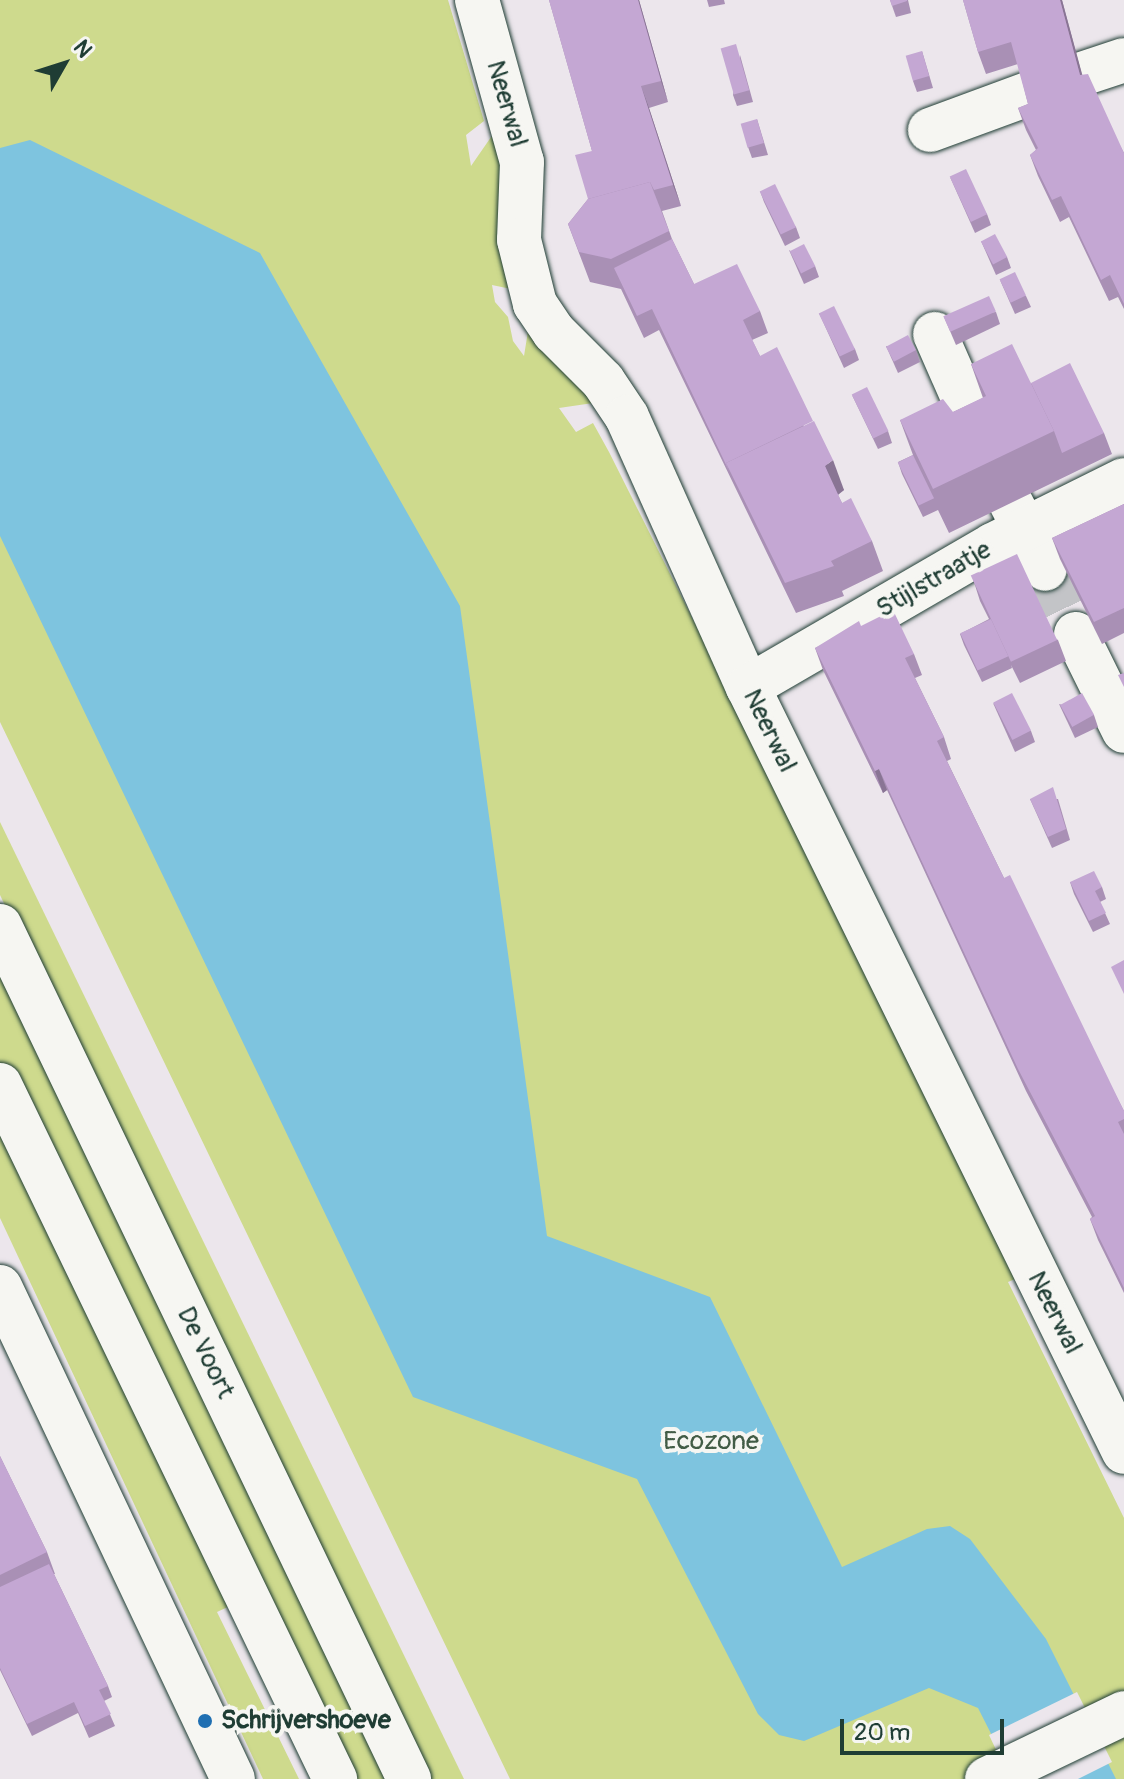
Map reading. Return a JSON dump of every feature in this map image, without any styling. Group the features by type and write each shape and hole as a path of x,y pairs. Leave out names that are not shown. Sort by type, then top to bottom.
{"street":[{"name":"Neerwal","path":"477,0 522,162 519,240 535,304 554,332 603,381 627,417 748,687 1124,1452"},
{"path":"1082,74 1124,60"},
{"path":"930,130 1028,94"},
{"path":"935,334 985,448"},
{"name":"Stijlstraatje","path":"748,687 1017,515 1124,480"},
{"path":"1017,515 1045,569"},
{"path":"1076,634 1124,731"},
{"name":"De Voort","path":"0,926 409,1779"},
{"path":"0,1085 335,1779"},
{"path":"2,1294 233,1779"},
{"path":"995,1775 1124,1713"}],"green space":[{"name":"Ecozone","path":"0,0 448,0 484,121 466,135 471,166 498,127 511,289 492,285 495,302 508,317 513,341 524,356 529,325 600,402 559,408 576,432 593,423 609,452 1022,1276 1008,1282 1124,1518 1124,1779 510,1779 0,722"},
{"path":"0,822 464,1779 424,1779 0,895"},
{"path":"0,975 391,1778 312,1779 0,1139"},
{"path":"0,1129 232,1605 217,1612 299,1779 263,1779 0,1218"}],"water":[{"path":"30,140 260,253 460,606 547,1236 710,1297 842,1567 927,1529 950,1526 970,1539 1046,1639 1116,1779 1014,1779 978,1708 929,1688 804,1741 779,1735 758,1714 637,1479 413,1397 0,536 0,148"}],"pier":[{"path":"1077,1692 1112,1762 1078,1779 1010,1779 989,1735"}],"building":[{"path":"549,0 638,0 661,81 641,86 673,185 654,190 650,182 588,199 575,155 592,151"},
{"path":"890,0 907,0 907,1 892,6"},
{"path":"963,0 1060,0 1080,75 1088,74 1124,153 1124,304 1110,275 1101,280 1061,196 1052,200 1030,155 1038,148 1018,108 1028,104 1011,42 978,52"},
{"path":"736,44 749,90 734,95 721,48"},
{"path":"922,51 929,76 913,81 906,56"},
{"path":"757,119 764,143 748,148 741,124"},
{"path":"966,169 987,214 971,222 950,177"},
{"path":"650,182 669,231 611,259 579,252 568,224 588,199"},
{"path":"775,184 796,227 781,235 760,191"},
{"path":"995,234 1007,257 993,264 981,242"},
{"path":"672,239 694,284 737,264 760,311 743,320 760,356 777,347 813,421 726,463 729,471 652,309 637,316 614,268"},
{"path":"804,244 815,266 801,274 790,251"},
{"path":"1015,272 1026,296 1011,303 1000,279"},
{"path":"989,296 996,312 950,332 943,316"},
{"path":"834,306 855,349 840,357 819,313"},
{"path":"908,335 916,350 894,362 886,347"},
{"path":"1012,344 1054,431 933,489 900,420 943,399 953,412 986,396 971,364"},
{"path":"1070,363 1104,433 1062,453 1031,383"},
{"path":"867,387 888,431 873,438 852,394"},
{"path":"814,421 833,460 825,466 842,503 851,498 872,541 831,561 834,566 785,583 726,463"},
{"path":"913,455 934,498 919,506 898,462"},
{"path":"1124,504 1124,608 1094,622 1052,538"},
{"path":"1017,554 1057,640 1011,662 971,576"},
{"path":"893,610 914,654 905,658 944,737 937,741 1004,878 1010,875 1124,1111 1124,1119 1118,1122 1124,1134 1124,1288 1090,1219 1095,1216 1018,1069 879,769 875,771 815,648 859,621 861,626"},
{"path":"991,619 1008,656 978,671 960,633"},
{"path":"1124,673 1124,687 1118,675"},
{"path":"1012,693 1031,730 1012,740 993,703"},
{"path":"1082,693 1094,715 1072,727 1060,705"},
{"path":"1053,787 1066,829 1048,837 1030,799"},
{"path":"1094,871 1102,887 1095,891 1106,913 1089,921 1070,882"},
{"path":"1124,960 1124,994 1111,967"},
{"path":"0,1456 47,1552 0,1575"},
{"path":"49,1564 108,1686 99,1690 111,1714 85,1726 74,1702 27,1724 0,1668 0,1587"}],"tunnel":[{"path":"1045,569 1076,634"}],"place":[{"name":"Schrijvershoeve","path":"205,1721"}]}
